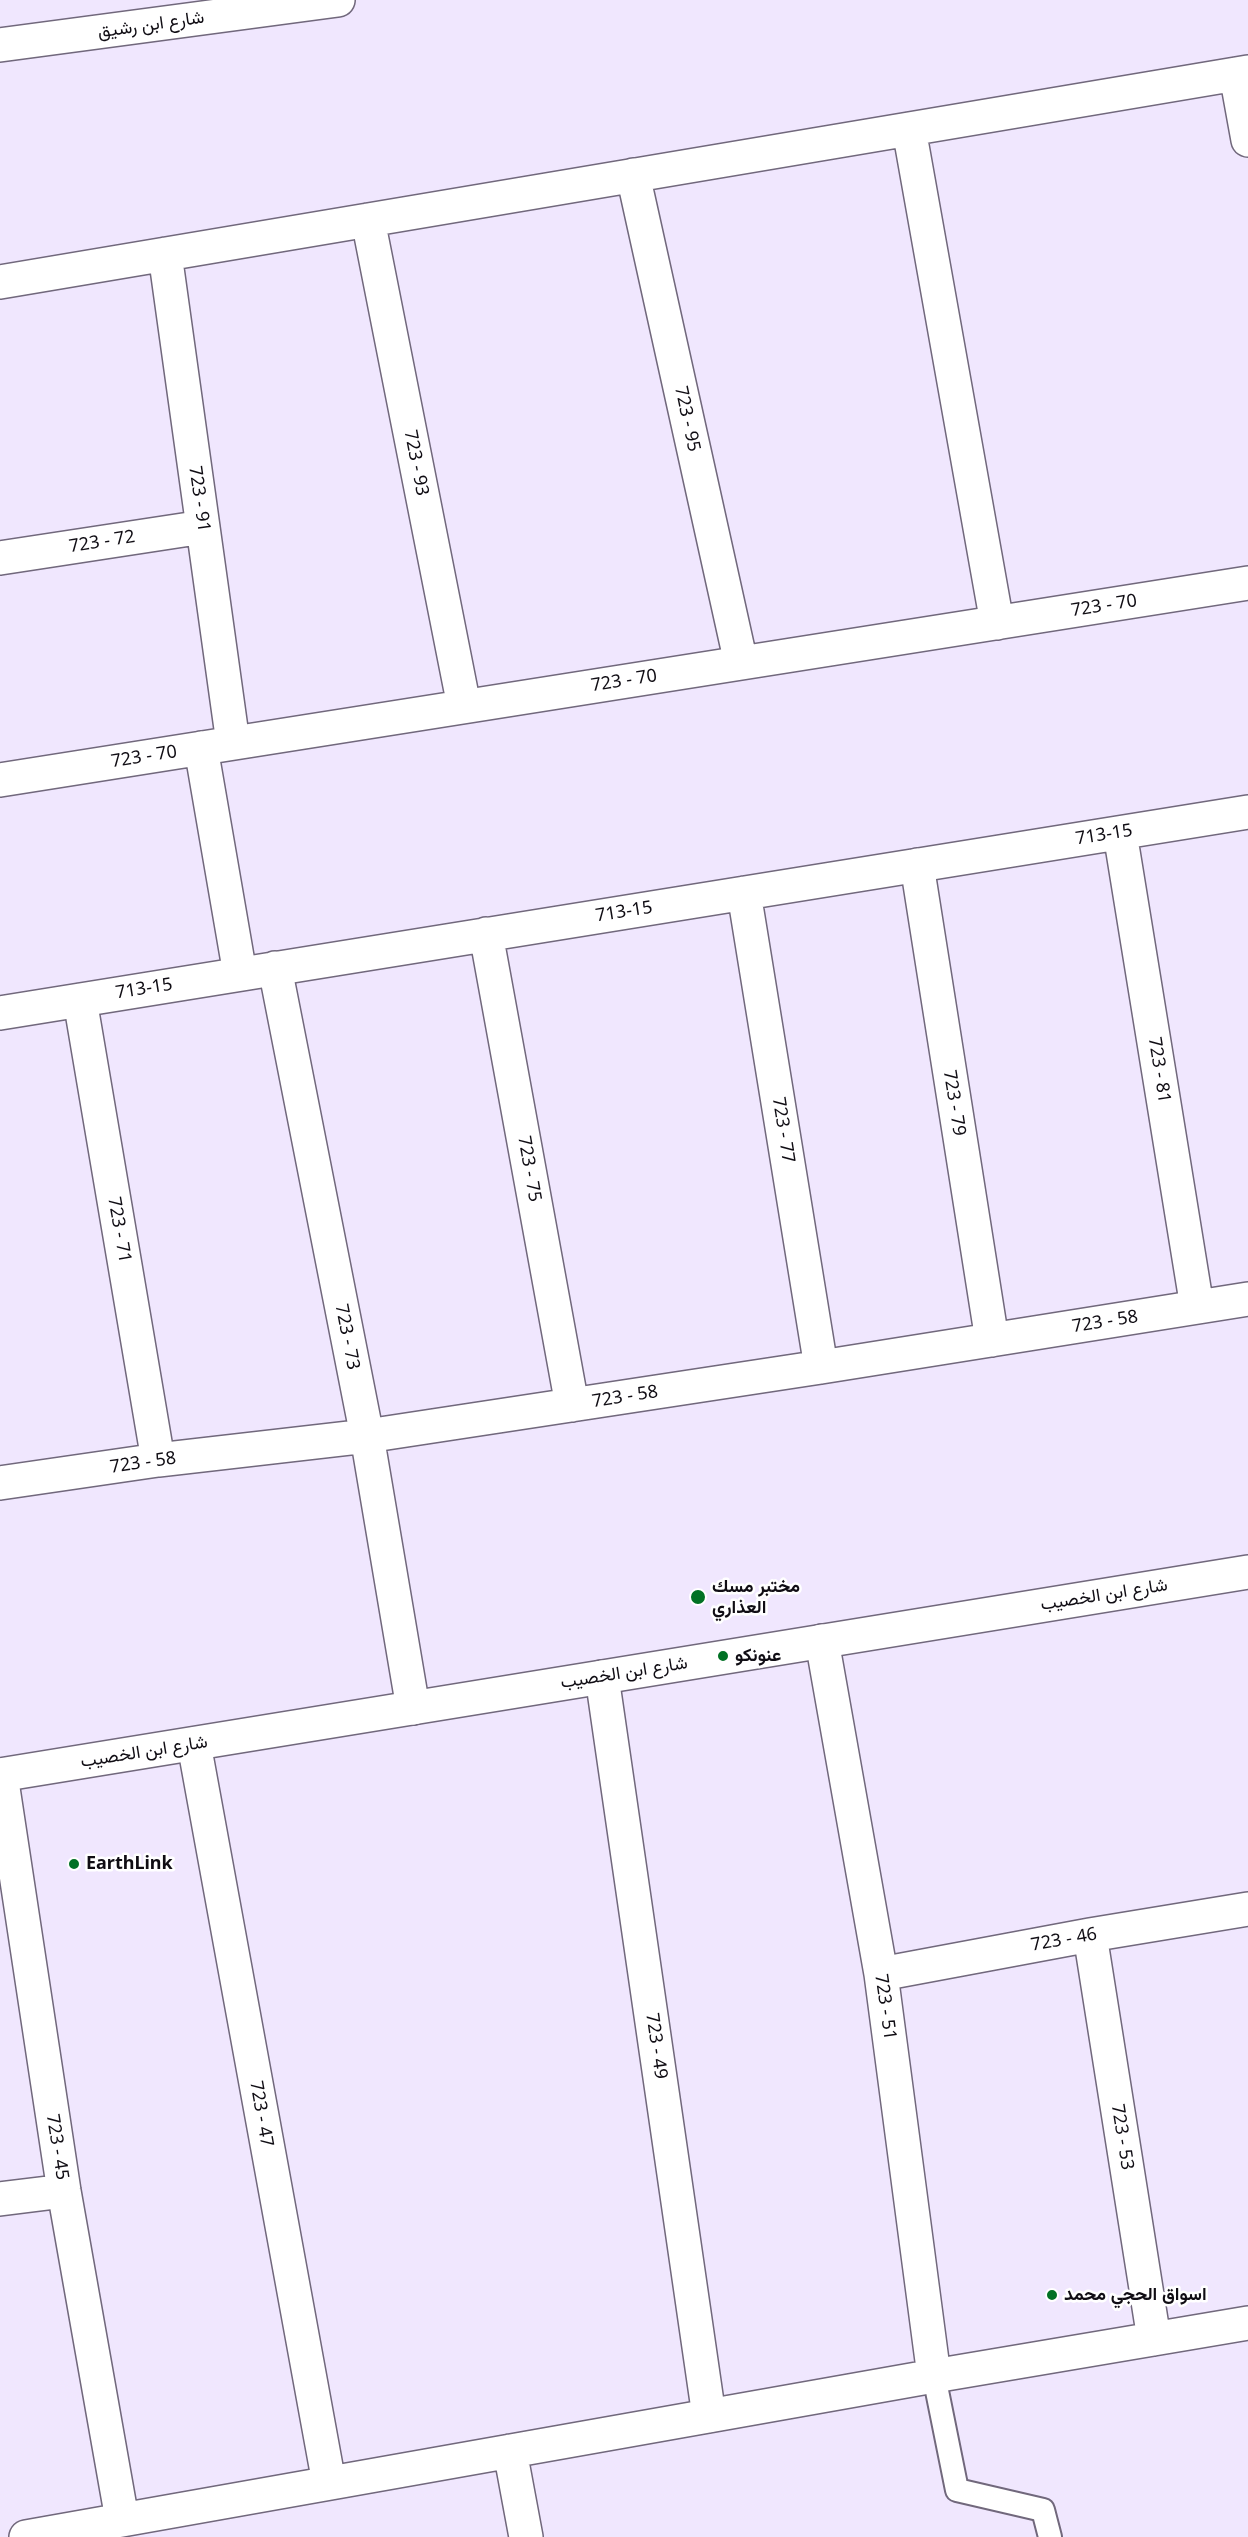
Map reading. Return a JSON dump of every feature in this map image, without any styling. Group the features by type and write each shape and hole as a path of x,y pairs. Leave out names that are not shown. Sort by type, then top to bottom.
{"street":[{"name":"شارع ابن رشيق","path":"0,45 338,0"},
{"path":"0,282 1242,73 1248,140"},
{"path":"909,129 997,622"},
{"name":"723 - 95","path":"633,176 741,663"},
{"name":"723 - 93","path":"368,220 464,706"},
{"name":"723 - 91","path":"165,254 203,527 217,746 240,974"},
{"name":"723 - 72","path":"0,558 203,527"},
{"name":"723 - 70","path":"0,780 1248,583"},
{"name":"713-15","path":"0,1013 1248,812"},
{"name":"723 - 81","path":"1120,833 1197,1306"},
{"name":"723 - 79","path":"917,865 992,1340"},
{"name":"723 - 77","path":"744,893 821,1367"},
{"name":"723 - 75","path":"486,934 572,1405"},
{"name":"723 - 73","path":"275,968 367,1436 413,1708"},
{"name":"723 - 71","path":"80,1000 158,1460"},
{"name":"723 - 58","path":"0,1483 158,1460 367,1436 1248,1299"},
{"name":"شارع ابن الخصيب","path":"0,1775 1248,1572"},
{"name":"723 - 51","path":"822,1641 881,1974 934,2376"},
{"name":"723 - 49","path":"602,1677 710,2416"},
{"name":"723 - 47","path":"194,1744 329,2483"},
{"name":"723 - 45","path":"0,1775 64,2191 122,2519"},
{"name":"723 - 46","path":"881,1974 1090,1935 1248,1909"},
{"name":"723 - 53","path":"1090,1935 1154,2339"},
{"path":"0,2199 64,2191"},
{"path":"26,2537 934,2376 1248,2324"},
{"path":"510,2451 526,2537"}],"lane":[{"path":"934,2376 957,2490 1043,2510 1050,2537"}],"place":[{"name":"مختبر مسك العذاري","path":"698,1597"},
{"name":"عنونكو","path":"723,1656"},
{"name":"EarthLink","path":"74,1864"},
{"name":"اسواق الحجي محمد","path":"1052,2295"}]}
